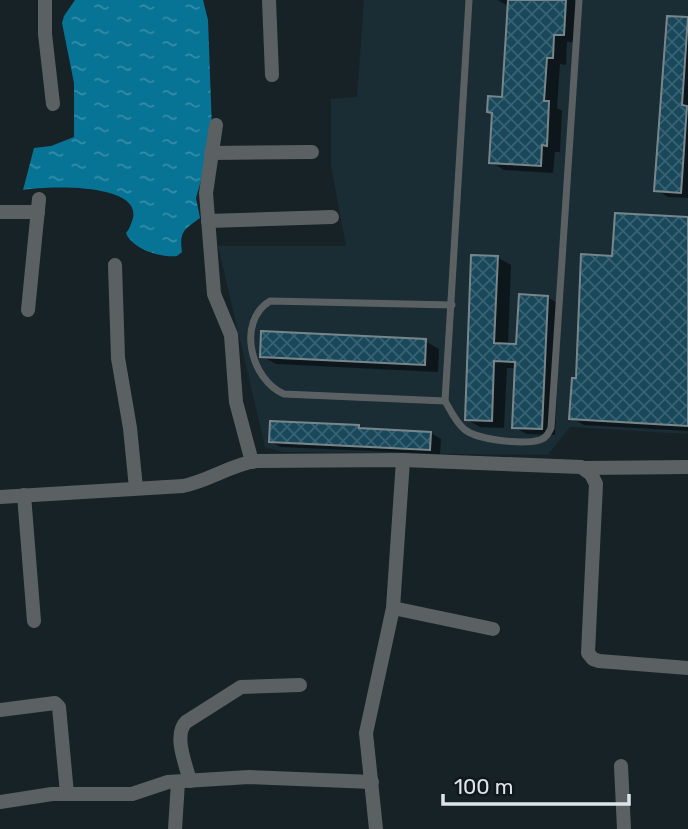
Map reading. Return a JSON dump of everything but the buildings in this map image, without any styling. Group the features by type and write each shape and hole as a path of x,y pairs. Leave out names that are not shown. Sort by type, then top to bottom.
{"street":[{"path":"45,0 45,34 52,104"},
{"path":"269,0 272,75"},
{"path":"216,125 206,193 215,294 231,335 236,402 252,462"},
{"path":"211,153 312,152"},
{"path":"0,212 38,205 29,310"},
{"path":"208,221 332,217"},
{"path":"116,265 118,358 130,428 136,488"},
{"path":"376,829 366,733 393,608 403,460"},
{"path":"0,497 193,484 237,465 252,462 403,460 585,468 688,467"},
{"path":"585,468 596,484 588,653 599,661 688,668"},
{"path":"24,495 34,621"},
{"path":"393,608 493,629"},
{"path":"175,829 184,781 180,734 182,726 236,689 248,685 300,685"},
{"path":"0,710 55,703 59,707 66,794"},
{"path":"621,766 624,829"},
{"path":"0,802 66,794 132,794 168,782 249,777 372,782"}],"lane":[{"path":"469,0 445,401 454,419 465,430 482,438 530,441 547,436 551,428 579,0"},
{"path":"445,401 284,394 272,389 256,364 251,343 252,321 259,308 270,302 452,305"}],"shaded area":[{"path":"364,0 688,0 688,434 570,427 548,455 282,452 265,447 218,246 346,246 331,166 331,99 357,97"}],"water":[{"path":"75,0 203,0 208,20 212,130 196,198 200,218 182,235 182,252 177,256 148,251 129,239 126,233 133,218 131,206 122,198 89,189 23,190 34,148 51,146 74,137 74,83 62,23"}]}
